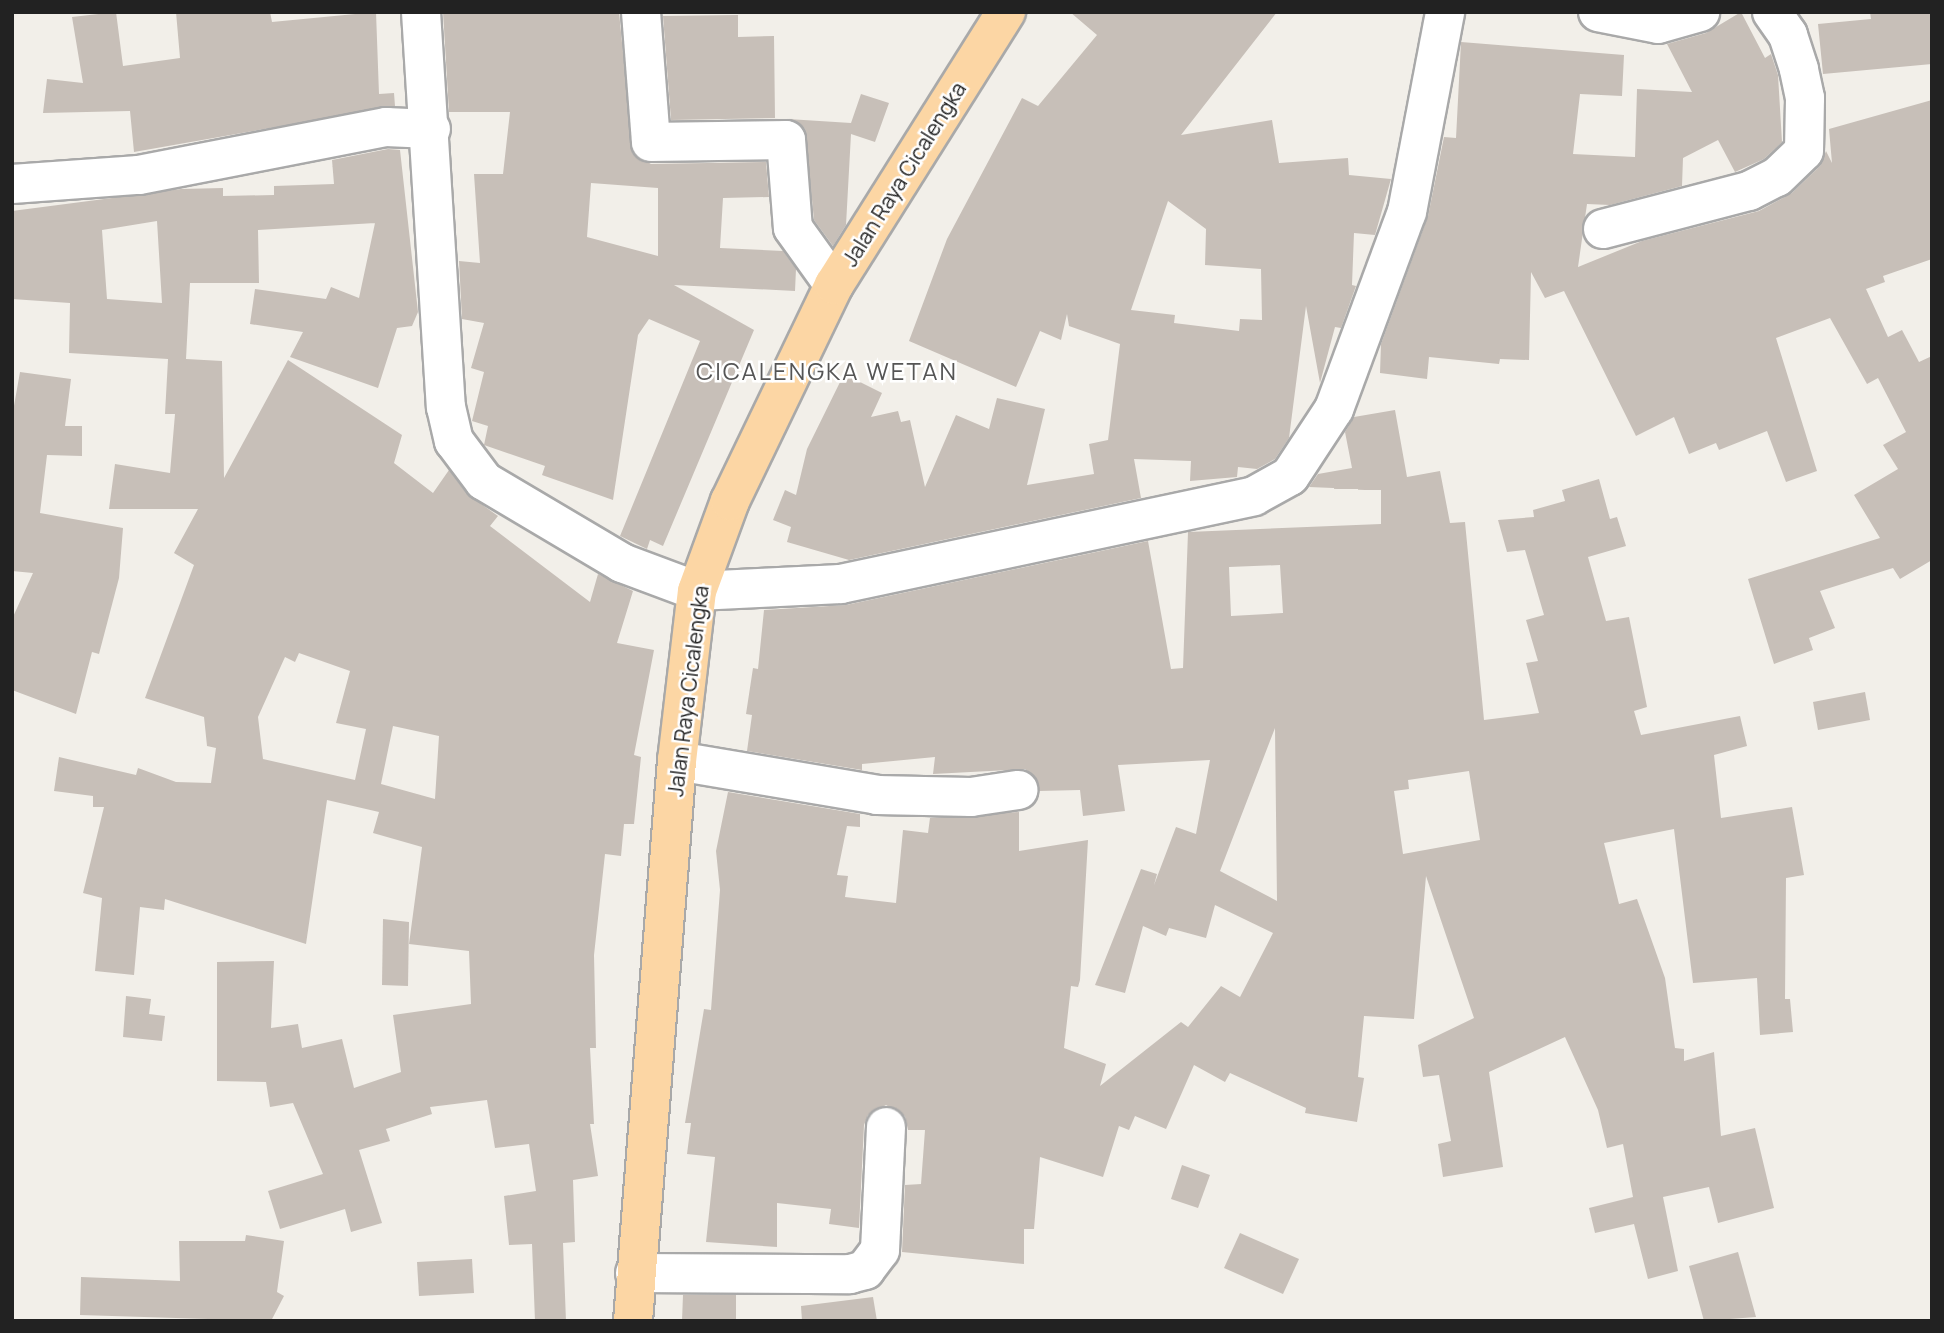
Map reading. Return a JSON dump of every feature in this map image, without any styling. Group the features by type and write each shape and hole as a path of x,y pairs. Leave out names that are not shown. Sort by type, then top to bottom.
{"main road":[{"name":"Jalan Raya Cicalengka","path":"633,1321 677,761 697,591 730,501 834,285 1006,12"}],"street":[{"path":"421,12 431,129 446,407 464,462 484,481 622,563 697,591 841,584 1254,496 1290,476 1334,409 1407,212 1445,12"},
{"path":"641,12 651,142 786,139 793,228 834,285"},
{"path":"1598,12 1658,24 1700,12"},
{"path":"1604,229 1749,191 1783,173 1804,151 1805,98 1799,69 1788,35 1772,12"},
{"path":"12,184 139,175 386,127 431,129"},
{"path":"677,761 877,795 971,797 1018,790"},
{"path":"635,1273 850,1274 865,1270 880,1250 886,1127"}],"building":[{"path":"116,12 123,66 180,58 176,12 270,12 272,22 376,12 379,94 394,93 395,106 134,152 130,111 43,113 47,79 83,83 72,17"},
{"path":"443,12 619,12 633,154 651,164 766,162 769,197 723,198 720,248 783,251 796,269 795,291 674,285 754,330 663,546 650,540 647,549 620,536 700,341 649,319 638,335 613,500 542,475 545,466 484,445 488,426 472,421 484,372 471,368 484,323 462,319 459,261 480,263 474,174 503,174 510,112 449,112","holes":["591,183 658,188 658,256 587,237"]},
{"path":"1070,12 1277,12 1181,135 1272,120 1279,163 1348,158 1349,175 1391,179 1375,235 1354,233 1352,285 1356,286 1341,328 1335,327 1320,383 1306,306 1289,438 1275,459 1257,469 1238,467 1237,477 1190,481 1191,461 1134,459 1141,498 849,560 787,542 791,527 773,520 785,490 796,495 807,449 844,374 882,393 871,417 898,411 901,422 910,420 925,487 956,415 989,429 997,398 1045,409 1027,485 1094,474 1089,444 1108,440 1120,344 1069,326 1067,314 1061,340 1040,331 1016,387 909,341 947,239 1022,98 1038,106 1097,35","holes":["1168,201 1206,229 1205,265 1261,269 1262,320 1240,319 1239,331 1174,323 1175,315 1131,310"]},
{"path":"1741,12 1765,58 1771,54 1778,75 1782,142 1764,159 1735,172 1718,140 1683,158 1682,186 1610,205 1587,204 1578,267 1642,241 1759,211 1792,193 1820,166 1826,151 1832,163 1829,129 1932,100 1932,259 1883,276 1885,282 1866,289 1888,337 1902,330 1919,362 1932,356 1932,560 1900,579 1893,568 1820,591 1835,628 1809,638 1813,650 1774,664 1748,579 1880,538 1854,495 1898,469 1883,445 1906,432 1878,378 1867,384 1830,318 1776,338 1817,471 1786,482 1767,431 1719,450 1716,443 1689,454 1674,417 1636,436 1564,291 1545,298 1531,272 1529,360 1500,359 1499,364 1429,357 1427,379 1380,373 1381,344 1428,216 1444,137 1456,138 1461,42 1624,55 1622,96 1580,94 1573,154 1635,157 1637,89 1692,92 1667,44 1706,33"},
{"path":"1870,12 1932,12 1932,64 1823,74 1818,24 1871,19"},
{"path":"738,15 738,37 774,36 775,118 780,118 671,120 663,16"},
{"path":"861,94 889,103 875,142 851,134 846,225 833,246 814,220 805,129 788,119 851,123"},
{"path":"388,149 400,150 418,312 412,326 397,328 378,388 290,357 303,332 250,324 255,289 326,299 331,287 359,298 375,223 258,230 259,283 190,283 186,359 222,361 224,478 288,360 402,435 394,463 433,493 449,470 467,494 498,516 490,526 590,602 598,574 633,591 617,643 654,650 634,755 641,757 634,824 624,824 621,856 605,854 594,955 596,1048 590,1048 594,1124 590,1124 598,1176 573,1180 575,1242 563,1243 566,1321 535,1321 532,1244 509,1245 504,1196 536,1191 529,1144 495,1148 487,1100 430,1107 432,1114 386,1129 390,1141 359,1150 382,1223 351,1232 345,1209 280,1229 268,1191 323,1174 293,1103 270,1107 266,1082 217,1081 217,962 274,961 271,1028 298,1024 302,1048 342,1039 354,1088 401,1072 393,1015 471,1004 469,951 409,944 422,847 373,833 379,812 327,800 306,944 165,899 164,910 140,907 134,975 95,971 102,898 83,893 104,807 93,807 93,796 54,791 59,757 136,775 138,768 176,782 211,783 216,748 207,746 204,717 145,698 194,565 174,553 198,509 109,509 115,464 170,473 175,414 165,414 168,359 69,353 70,303 12,299 12,211 181,189 223,188 223,196 274,195 274,186 334,184 332,160","holes":["157,221 162,303 107,299 102,230","299,653 350,671 336,723 366,729 355,780 263,759 258,717 285,657 295,662","393,726 439,736 435,799 381,784"]},
{"path":"20,372 71,379 65,426 82,426 82,456 47,455 40,513 123,528 119,578 99,654 92,652 76,714 12,690 12,619 33,573 12,571 12,417"},
{"path":"1395,410 1407,477 1440,471 1450,523 1465,522 1484,720 1539,713 1526,663 1538,661 1526,620 1544,615 1525,550 1507,552 1498,520 1534,517 1533,510 1565,501 1562,490 1599,479 1610,519 1617,517 1626,546 1588,557 1606,621 1629,617 1647,707 1634,711 1641,735 1740,716 1747,746 1714,755 1721,818 1792,807 1804,875 1786,878 1785,999 1790,999 1793,1032 1760,1035 1757,978 1693,983 1674,829 1604,843 1619,904 1637,899 1665,978 1675,1048 1684,1049 1684,1061 1714,1052 1721,1136 1755,1128 1774,1208 1718,1223 1709,1187 1663,1197 1678,1271 1648,1279 1634,1224 1595,1233 1589,1208 1633,1197 1623,1144 1607,1148 1598,1110 1565,1037 1489,1072 1503,1167 1443,1177 1438,1144 1451,1141 1439,1075 1423,1077 1418,1045 1474,1018 1426,876 1414,1019 1364,1016 1358,1077 1364,1078 1357,1122 1305,1113 1306,1108 1230,1073 1225,1082 1194,1065 1166,1129 1135,1116 1129,1130 1119,1126 1103,1177 1040,1157 1034,1229 1024,1229 1024,1264 902,1252 905,1185 921,1184 925,1130 908,1130 905,1116 886,1105 868,1115 864,1125 859,1228 829,1224 831,1209 777,1203 777,1247 706,1242 715,1157 687,1154 691,1123 685,1123 704,1009 711,1010 720,890 716,851 728,792 860,814 860,827 847,826 837,875 848,876 845,897 896,903 903,830 928,833 930,818 1019,812 1019,851 1088,840 1080,980 1078,987 1071,986 1064,1048 1106,1064 1100,1086 1181,1022 1188,1027 1221,986 1240,997 1273,933 1215,905 1206,938 1169,928 1166,936 1143,926 1125,993 1095,985 1141,869 1157,874 1154,885 1176,827 1196,834 1210,760 1118,765 1125,811 1083,816 1080,790 1039,791 1035,777 1025,769 933,774 935,757 862,764 862,770 747,751 752,715 746,714 753,668 758,669 764,610 846,605 1148,541 1171,669 1183,668 1188,532 1381,524 1381,490 1309,487 1318,474 1352,468 1345,432 1354,417","holes":["1280,565 1283,613 1231,616 1229,567","1275,728 1277,901 1220,871","1469,771 1480,840 1403,854 1394,791 1409,789 1408,780"]},
{"path":"1865,692 1870,720 1818,730 1813,702"},
{"path":"383,919 409,922 408,986 382,985"},
{"path":"126,996 151,999 149,1014 165,1016 162,1041 123,1037"},
{"path":"1182,1165 1210,1175 1198,1208 1171,1199"},
{"path":"1240,1233 1299,1259 1283,1294 1224,1268"},
{"path":"246,1235 284,1241 277,1292 284,1296 271,1321 80,1315 81,1277 180,1281 179,1241 245,1241"},
{"path":"1738,1252 1756,1317 1704,1321 1689,1266"},
{"path":"472,1259 474,1293 419,1296 417,1262"},
{"path":"683,1295 736,1295 736,1321 682,1321"},
{"path":"873,1297 877,1321 802,1321 801,1306"}],"district":[{"name":"CICALENGKA WETAN","path":"827,371"}]}
